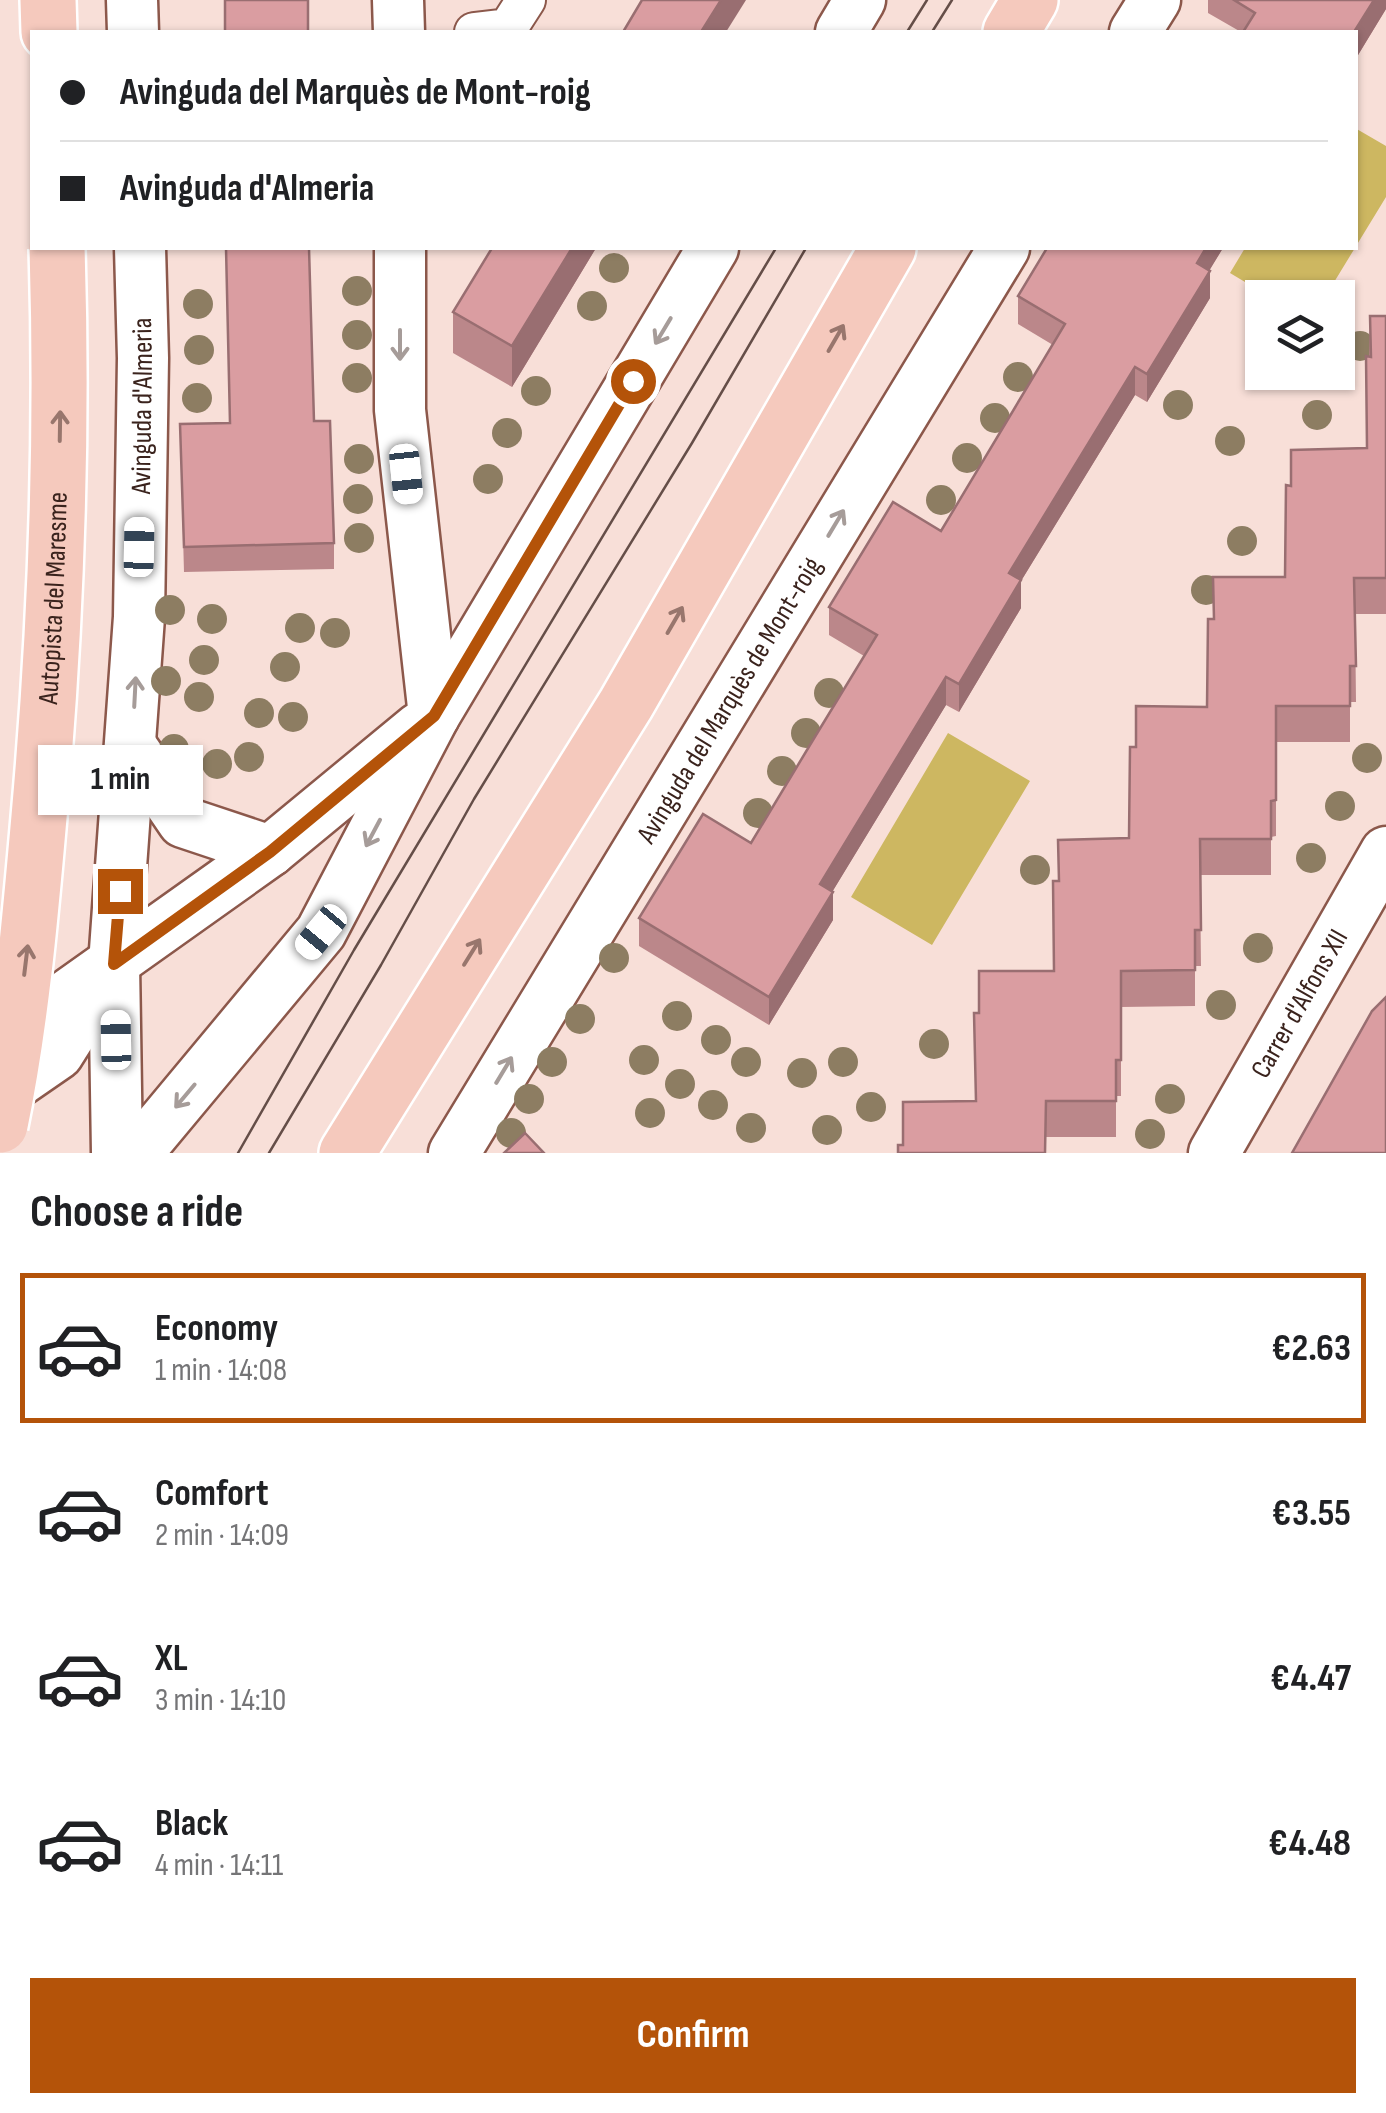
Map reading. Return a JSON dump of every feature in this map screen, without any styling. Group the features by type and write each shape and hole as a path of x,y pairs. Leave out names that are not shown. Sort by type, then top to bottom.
{"highway":[{"path":"48,0 50,30"},
{"path":"1012,30 1030,0"},
{"name":"Autopista del Maresme","path":"0,1125 27,958 51,683 61,376 57,250"},
{"path":"346,1153 626,704 887,250"}],"street":[{"path":"132,0 134,30"},
{"path":"398,0 399,30"},
{"path":"491,30 508,28 526,0"},
{"path":"842,30 860,0"},
{"path":"1136,30 1154,0"},
{"name":"Avinguda d'Almeria","path":"117,1153 114,964 139,617 143,358 140,250"},
{"path":"400,250 400,410 434,716"},
{"path":"137,1153 321,932 434,716 712,250"},
{"name":"Avinguda del Marquès de Mont-roig","path":"454,1153 1003,250"},
{"path":"0,1043 270,852 434,716"},
{"path":"132,746 184,822 270,852"},
{"name":"Carrer d'Alfons XII","path":"1214,1153 1386,852"},
{"path":"0,1094 58,1054 114,964"}],"shaded area":[{"path":"1358,130 1386,146 1386,197 1358,243"},
{"path":"1244,250 1354,250 1335,280 1245,282 1230,273"},
{"path":"948,733 1030,781 932,945 851,897"}],"building":[{"path":"225,0 308,0 308,30 225,30"},
{"path":"642,0 721,0 702,30 624,30"},
{"path":"1234,0 1374,0 1355,30 1244,30 1255,13"},
{"path":"226,250 309,250 314,421 330,421 334,543 184,547 180,424 230,423"},
{"path":"491,250 571,250 512,346 453,312"},
{"path":"1046,250 1205,250 1197,263 1210,271 1147,374 1135,367 1009,573 1021,580 959,684 946,677 820,884 833,892 769,997 639,918 703,814 751,843 877,635 829,607 893,502 941,531 1065,324 1018,296"},
{"path":"1370,316 1386,316 1386,578 1354,578 1356,666 1350,666 1350,706 1276,706 1276,800 1271,801 1271,839 1200,839 1201,930 1195,930 1195,970 1121,971 1121,1060 1116,1060 1116,1101 1046,1101 1045,1153 898,1153 898,1145 903,1145 903,1102 976,1101 974,1013 979,1013 979,971 1054,971 1053,881 1059,881 1058,840 1129,838 1130,747 1136,747 1136,706 1207,707 1208,619 1214,619 1213,577 1285,577 1286,485 1291,486 1291,450 1367,448 1366,356 1371,357"},
{"path":"1386,997 1386,1153 1292,1153 1372,1011"},
{"path":"525,1133 544,1153 504,1153"}],"tram line":[{"path":"908,30 927,0"},
{"path":"933,30 952,0"},
{"path":"238,1153 354,950 775,250"},
{"path":"269,1153 474,799 805,250"}],"route":[{"path":"120,891 114,964 270,852 434,716 633,381"}]}
